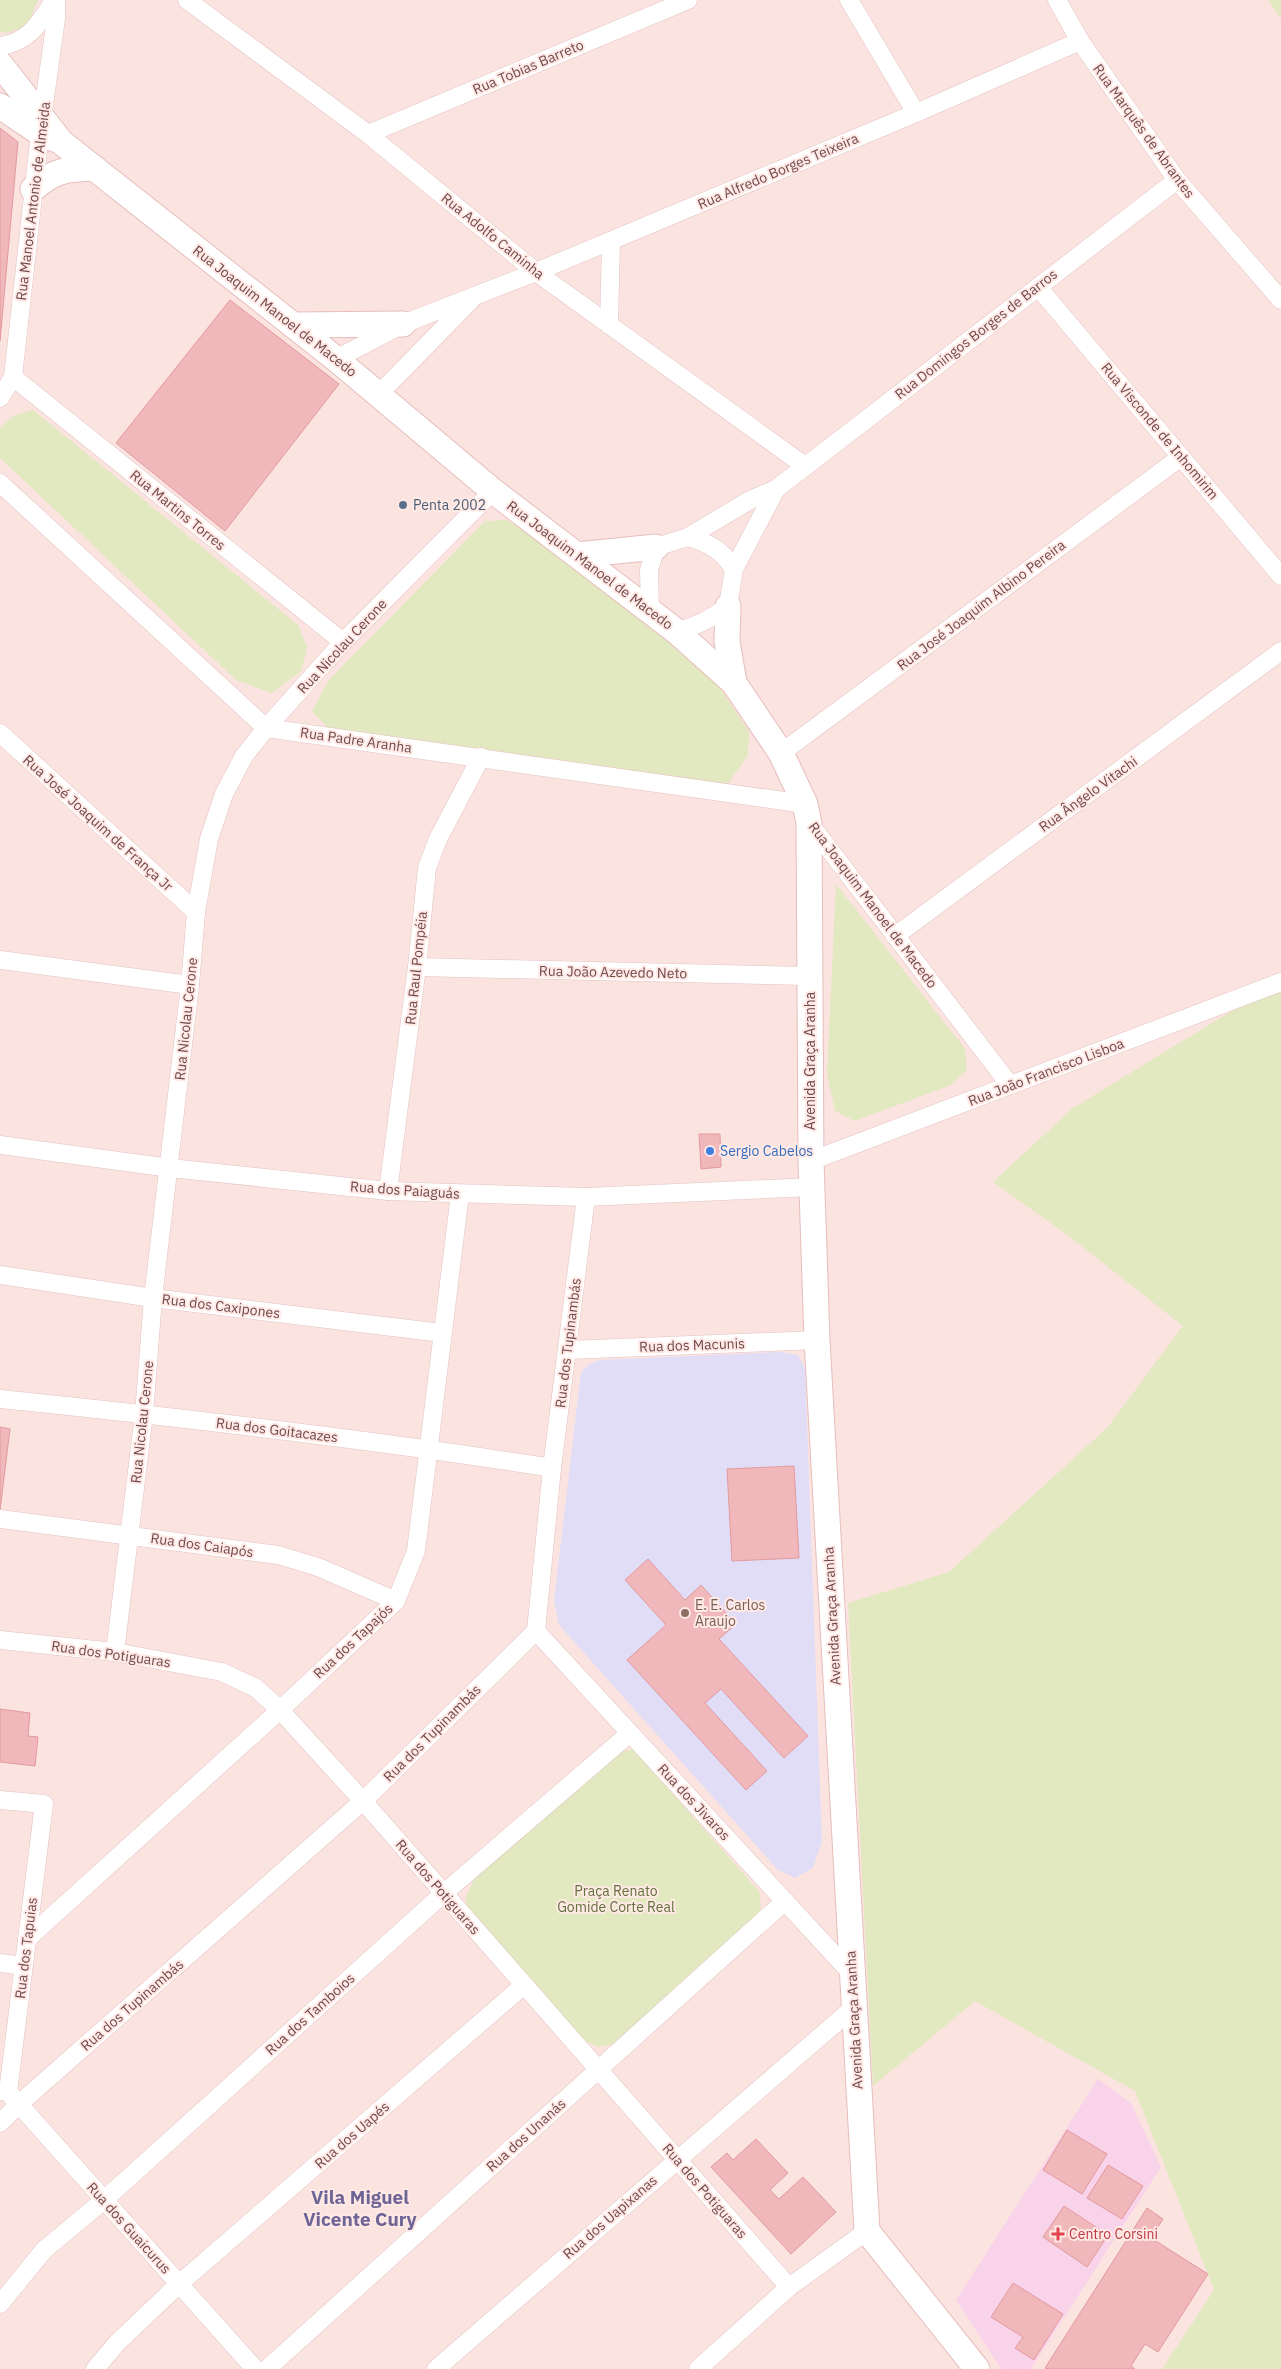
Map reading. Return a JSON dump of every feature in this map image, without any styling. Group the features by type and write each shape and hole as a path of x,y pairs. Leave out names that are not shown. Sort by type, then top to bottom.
{"street":[{"name":"Rua Manoel Antonio de Almeida","path":"0,46 26,38 40,24 55,0"},
{"name":"Rua Manoel Antonio de Almeida","path":"0,398 13,377 33,189 48,131 56,19 55,0"},
{"name":"Rua Adolfo Caminha","path":"187,0 368,134 536,272 804,466"},
{"name":"Rua Tobias Barreto","path":"368,134 688,0"},
{"path":"849,0 916,113"},
{"name":"Rua Marquês de Abrantes","path":"1057,0 1080,40 1177,180 1281,300"},
{"name":"Rua Alfredo Borges Teixeira","path":"336,359 403,324 611,241 916,113 1080,40"},
{"path":"0,64 48,131"},
{"path":"0,106 48,131"},
{"name":"Rua Joaquim Manoel de Macedo","path":"48,131 336,359 493,491 650,610 734,683 781,753 807,814 895,936 1010,1085"},
{"path":"33,189 46,177 59,171 94,168"},
{"name":"Rua Domingos Borges de Barros","path":"656,547 688,537 750,500 776,489 1177,180"},
{"path":"609,325 611,241"},
{"name":"Rua Visconde de Inhomirim","path":"1038,287 1281,576"},
{"name":"Rua Alfredo Borges Teixeira","path":"379,394 475,296"},
{"path":"293,325 403,324"},
{"name":"Rua Martins Torres","path":"13,377 343,642"},
{"name":"Rua José Joaquim Albino Pereira","path":"781,753 1181,457"},
{"path":"0,483 266,728"},
{"name":"Rua Domingos Borges de Barros","path":"728,606 734,569 776,489"},
{"name":"Rua Nicolau Cerone","path":"115,1652 144,1414 154,1298 190,985 196,912 210,839 224,794 244,756 266,728 343,642 493,491"},
{"path":"688,537 718,548 734,569"},
{"path":"577,555 656,547 649,570 650,610"},
{"path":"676,631 698,626 728,606"},
{"path":"728,606 727,641 734,683"},
{"name":"Rua Ângelo Vitachi","path":"895,936 1281,651"},
{"name":"Rua Padre Aranha","path":"266,728 481,757 807,814"},
{"name":"Rua José Joaquim de França Jr","path":"0,733 196,912"},
{"name":"Rua Raul Pompéia","path":"388,1190 417,967 427,868 438,840 481,757"},
{"name":"Avenida Graça Aranha","path":"807,814 811,1162 817,1340 867,2231"},
{"path":"0,960 190,985"},
{"name":"Rua João Azevedo Neto","path":"417,967 809,976"},
{"name":"Rua João Francisco Lisboa","path":"811,1162 1281,982"},
{"name":"Rua dos Paiaguás","path":"0,1145 170,1168 388,1190 460,1194 586,1197 812,1187"},
{"name":"Rua dos Tapajós","path":"27,1939 280,1710 396,1601 416,1552 427,1449 460,1194"},
{"name":"Rua dos Tupinambás","path":"0,2123 9,2096 363,1801 536,1631 552,1468 586,1197"},
{"name":"Rua dos Caxipones","path":"0,1275 154,1298 442,1333"},
{"name":"Rua dos Macunis","path":"568,1350 817,1340"},
{"name":"Rua dos Goitacazes","path":"0,1399 144,1414 427,1449 552,1468"},
{"name":"Rua dos Caiapós","path":"0,1519 129,1534 278,1555 318,1568 396,1601"},
{"name":"Rua dos Jivaros","path":"536,1631 852,1972"},
{"name":"Rua dos Potiguaras","path":"0,1640 115,1652 222,1672 256,1688 280,1710 363,1801 789,2287"},
{"name":"Rua dos Tamboios","path":"0,2304 44,2250 104,2200 444,1893 630,1733"},
{"name":"Rua dos Tapuias","path":"0,1800 44,1804 23,1966 9,2096"},
{"name":"Rua dos Unanás","path":"267,2369 785,1901"},
{"path":"0,1963 23,1966"},
{"name":"Rua dos Uapés","path":"95,2369 117,2343 179,2284 524,1985"},
{"name":"Rua dos Uapixanas","path":"436,2369 853,2008"},
{"name":"Rua dos Guaicurus","path":"9,2096 255,2369"},
{"path":"698,2369 789,2287 867,2231 977,2369"}],"shaded area":[{"name":"E. E. Carlos Araujo","path":"781,1352 798,1355 805,1368 822,1842 813,1868 795,1878 778,1870 559,1625 554,1601 581,1372 588,1365 599,1360"},
{"name":"Centro Corsini","path":"1098,2079 1131,2103 1161,2167 1031,2369 1001,2369 956,2300"}],"green space":[{"path":"0,0 38,0 27,26 7,33 0,31"},
{"path":"1268,0 1281,0 1281,18"},
{"path":"33,410 298,625 307,647 301,671 272,693 236,680 0,458 0,427 15,415"},
{"path":"506,520 533,535 710,673 749,731 748,755 728,784 328,728 312,711 329,680 485,521"},
{"path":"836,884 965,1049 967,1070 949,1086 854,1121 835,1111 827,1074"},
{"path":"1281,981 1281,2369 1162,2369 1214,2290 1135,2091 975,2001 873,2086 848,1603 949,1572 1107,1428 1183,1326 1070,1237 993,1182 1073,1108"},
{"name":"Praça Renato Gomide Corte Real","path":"633,1749 759,1891 761,1908 753,1926 621,2042 599,2047 580,2039 471,1915 465,1899 477,1873 621,1752"}],"building":[{"path":"0,128 18,142 0,341"},
{"path":"230,300 339,384 225,531 116,443"},
{"name":"Sergio Cabelos","path":"699,1134 720,1134 721,1167 701,1169"},
{"path":"0,1427 10,1429 0,1510"},
{"path":"794,1466 799,1558 732,1561 727,1469"},
{"path":"648,1559 685,1600 701,1585 736,1624 719,1639 808,1736 784,1758 721,1689 705,1703 767,1771 746,1790 627,1660 666,1625 625,1580"},
{"path":"0,1709 30,1713 28,1736 38,1737 35,1766 0,1762"},
{"path":"1067,2130 1107,2154 1082,2194 1043,2170"},
{"path":"756,2139 788,2173 770,2190 779,2199 803,2177 836,2212 791,2254 711,2167 727,2153 733,2160"},
{"path":"1108,2165 1143,2186 1122,2219 1087,2198"},
{"path":"1064,2206 1108,2235 1087,2267 1043,2237"},
{"path":"1147,2208 1163,2219 1151,2238 1208,2274 1158,2352 1145,2344 1131,2366 1135,2369 1045,2368"},
{"path":"1013,2283 1063,2314 1034,2360 1015,2348 1023,2337 991,2317"}],"place":[{"name":"Penta 2002","path":"403,505"},
{"name":"Sergio Cabelos","path":"710,1151"},
{"name":"E. E. Carlos Araujo","path":"685,1613"},
{"name":"Centro Corsini","path":"1058,2234"}],"district":[{"name":"Vila Miguel Vicente Cury","path":"360,2208"}]}
